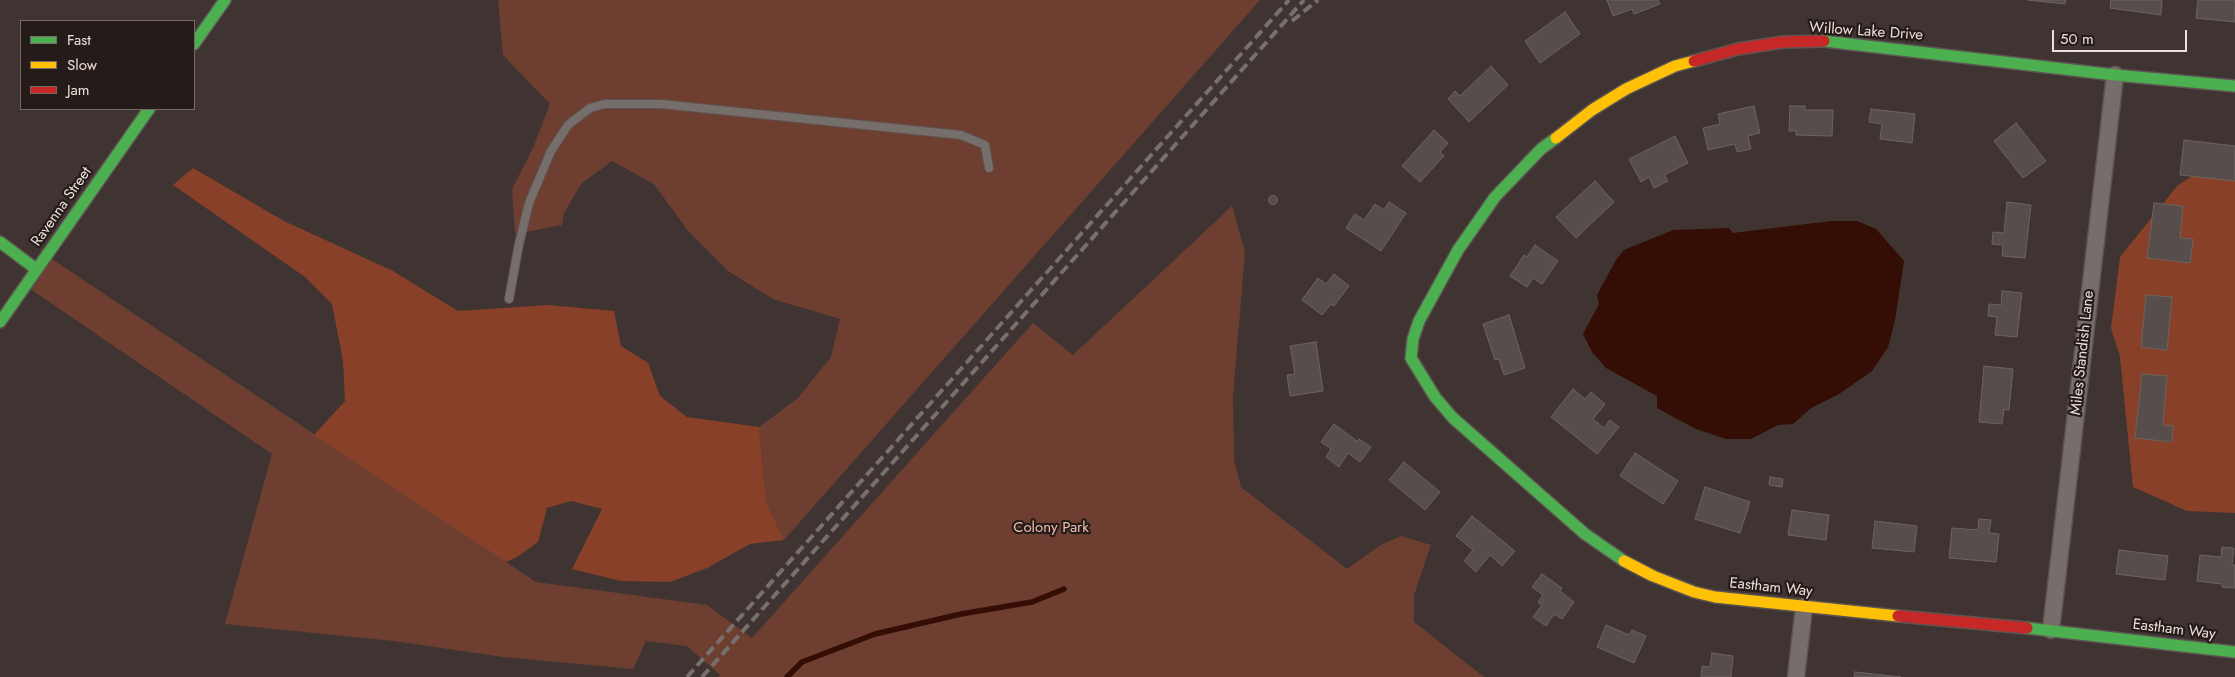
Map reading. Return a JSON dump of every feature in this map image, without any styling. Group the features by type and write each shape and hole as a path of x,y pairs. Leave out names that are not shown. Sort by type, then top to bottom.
{"street":[{"path":"195,43 225,0"},
{"name":"Willow Lake Drive","path":"1413,340 1419,321 1458,250 1495,196 1534,156 1592,110 1626,89 1676,66 1738,49 1783,42 1829,40 2115,75 2235,86"},
{"name":"Miles Standish Lane","path":"2051,630 2115,75"},
{"name":"Ravenna Street","path":"0,322 148,110"},
{"path":"0,242 36,268"},
{"name":"Eastham Way","path":"1413,340 1411,358 1419,375 1453,418 1585,534 1620,559 1653,576 1694,592 1715,597 1804,607 2051,630 2235,652"},
{"path":"1796,677 1804,607"}],"lane":[{"path":"509,298 529,203 551,152 568,125 590,108 605,104 661,104 962,134 985,145 989,168"}],"green space":[{"path":"498,0 1260,0 784,540 766,502 759,427 798,398 831,357 840,319 773,299 728,271 688,231 654,184 612,161 581,184 564,213 562,225 515,234 512,189 533,148 550,104 503,55"},
{"name":"Colony Park","path":"1232,206 1245,252 1233,396 1234,460 1241,487 1347,569 1379,546 1401,536 1431,545 1414,595 1414,622 1484,677 718,677 720,675 687,646 646,641 633,669 503,657 394,641 225,624 272,454 26,286 46,255 536,582 707,605 752,638 1033,323 1073,355"}],"shaded area":[{"path":"2235,149 2235,513 2187,511 2133,487 2120,357 2111,328 2120,257 2177,186"},
{"path":"193,168 284,221 393,271 458,311 548,305 614,311 621,346 648,363 660,396 687,417 759,427 766,502 784,540 750,544 707,568 670,582 621,581 572,569 602,509 571,501 547,508 538,542 517,557 506,562 314,435 345,401 343,361 332,304 305,277 173,185"},
{"path":"1831,221 1857,221 1876,229 1904,261 1895,320 1888,347 1872,371 1839,394 1811,408 1793,424 1778,425 1751,439 1726,439 1696,429 1657,408 1657,396 1606,368 1592,352 1583,334 1599,304 1597,295 1616,260 1624,250 1673,230 1729,228 1733,233"}],"building":[{"path":"1607,0 1658,0 1660,4 1634,14 1632,9 1613,16"},
{"path":"2028,0 2066,0 2065,4"},
{"path":"2111,0 2162,0 2161,15 2110,8"},
{"path":"2198,0 2235,0 2235,22 2196,18"},
{"path":"1565,12 1580,34 1540,63 1525,41"},
{"path":"1491,66 1508,85 1469,122 1448,99 1455,91 1460,96"},
{"path":"1754,106 1760,133 1748,136 1751,149 1737,152 1735,144 1708,150 1703,128 1720,124 1718,114"},
{"path":"1790,106 1805,106 1805,110 1833,110 1832,136 1796,135 1796,131 1789,131"},
{"path":"1871,109 1915,114 1912,143 1880,139 1882,124 1869,122"},
{"path":"2016,123 2046,161 2023,178 1994,141"},
{"path":"1434,130 1448,143 1440,152 1444,156 1420,182 1402,166"},
{"path":"1675,136 1688,163 1664,175 1668,181 1654,188 1649,177 1641,182 1629,159"},
{"path":"2184,140 2235,146 2235,181 2180,175"},
{"path":"1595,181 1614,202 1576,238 1556,217"},
{"path":"1273,195 1278,200 1273,205 1268,200"},
{"path":"1389,202 1406,213 1381,251 1346,228 1355,214 1364,220 1375,204 1384,210"},
{"path":"2007,202 2031,205 2025,258 2002,256 2003,245 1992,244 1993,232 2004,233"},
{"path":"2154,203 2183,206 2180,238 2193,239 2190,263 2147,258"},
{"path":"1535,245 1558,261 1542,284 1533,278 1527,287 1510,276 1524,255 1527,257"},
{"path":"1334,274 1349,286 1334,306 1331,304 1322,315 1302,300 1318,278 1326,284"},
{"path":"2002,291 2022,293 2017,337 1995,335 1997,317 1988,316 1989,304 2001,305"},
{"path":"2146,295 2172,297 2167,350 2141,347"},
{"path":"1509,315 1525,368 1504,375 1499,359 1495,360 1483,324"},
{"path":"1316,342 1323,391 1290,396 1287,375 1295,374 1290,346"},
{"path":"1984,366 2013,369 2009,410 2004,409 2002,424 1979,422"},
{"path":"2142,374 2167,376 2163,425 2173,426 2172,442 2135,438"},
{"path":"1573,389 1585,399 1591,392 1605,404 1593,419 1604,428 1610,420 1619,427 1597,454 1551,417"},
{"path":"1334,424 1357,441 1359,439 1371,447 1360,462 1348,453 1339,467 1326,457 1331,449 1321,442"},
{"path":"1635,453 1678,481 1663,504 1620,476"},
{"path":"1404,462 1440,492 1425,510 1389,480"},
{"path":"1770,477 1783,479 1782,487 1769,485"},
{"path":"1705,487 1750,502 1740,533 1695,519"},
{"path":"1792,510 1829,515 1826,540 1788,535"},
{"path":"1472,516 1515,551 1502,566 1490,555 1476,572 1464,561 1473,550 1456,536"},
{"path":"1979,519 1991,520 1989,533 1999,534 1996,562 1949,558 1952,528 1978,530"},
{"path":"1875,521 1917,526 1914,552 1872,548"},
{"path":"2222,547 2234,548 2232,565 2235,565 2235,588 2222,587 2222,584 2197,581 2200,555 2221,557"},
{"path":"2119,550 2168,556 2165,580 2116,574"},
{"path":"1542,574 1562,588 1560,591 1574,602 1562,619 1554,614 1546,626 1533,617 1542,605 1538,602 1543,595 1532,587"},
{"path":"1606,625 1629,635 1632,630 1646,636 1634,663 1597,647"},
{"path":"1712,653 1733,656 1731,677 1701,677 1702,666 1710,667"},
{"path":"1855,672 1865,673 1901,677 1854,677"}],"waterway":[{"path":"787,677 802,662 875,634 961,614 1032,602 1064,589"}],"railway":[{"path":"687,677 1289,0"},
{"path":"702,677 1304,0"},
{"path":"1292,21 1318,0"}],"traffic: fast":[{"path":"195,43 225,0"},
{"path":"1824,41 2115,75 2235,86"},
{"path":"0,322 148,110"},
{"path":"1556,138 1541,149 1495,197 1458,250 1419,321 1413,339 1411,358 1435,397 1453,418 1585,534 1624,561"},
{"path":"0,242 36,269"},
{"path":"2027,628 2235,652"}],"traffic: slow":[{"path":"1556,138 1592,110 1626,89 1675,66 1694,61"},
{"path":"1624,561 1653,576 1694,592 1715,597 1898,616"}],"traffic: jam":[{"path":"1694,61 1738,49 1783,42 1824,41"},
{"path":"1898,616 2027,628"}]}
